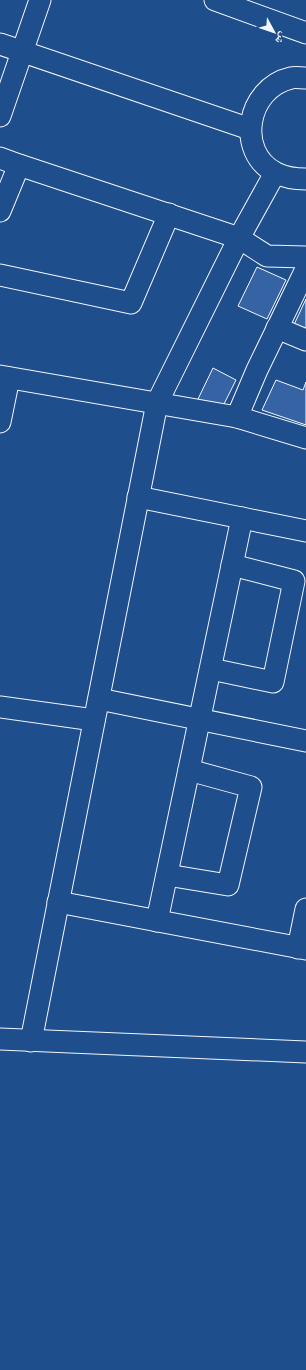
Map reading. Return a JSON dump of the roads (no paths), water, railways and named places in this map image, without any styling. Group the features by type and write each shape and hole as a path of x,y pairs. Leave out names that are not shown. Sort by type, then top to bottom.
{"street":[{"path":"0,116 40,0"},
{"path":"215,0 306,33"},
{"path":"0,44 250,128"},
{"path":"306,78 291,78 274,85 261,96 253,111 250,128 253,146 262,161 275,172 290,178 306,179"},
{"path":"0,211 10,162 239,238 267,256 306,257"},
{"path":"31,1041 157,403 239,238 275,172"},
{"path":"0,275 131,303 169,214"},
{"path":"237,417 277,328 306,269"},
{"path":"277,328 306,340"},
{"path":"0,422 4,377 237,417 306,438"},
{"path":"138,497 306,531"},
{"path":"157,921 242,518"},
{"path":"211,669 273,682 294,581 232,565"},
{"path":"99,699 306,741"},
{"path":"0,707 94,720"},
{"path":"167,875 228,885 251,787 189,770"},
{"path":"58,902 302,949 306,909"},
{"path":"0,1039 306,1052"}]}
